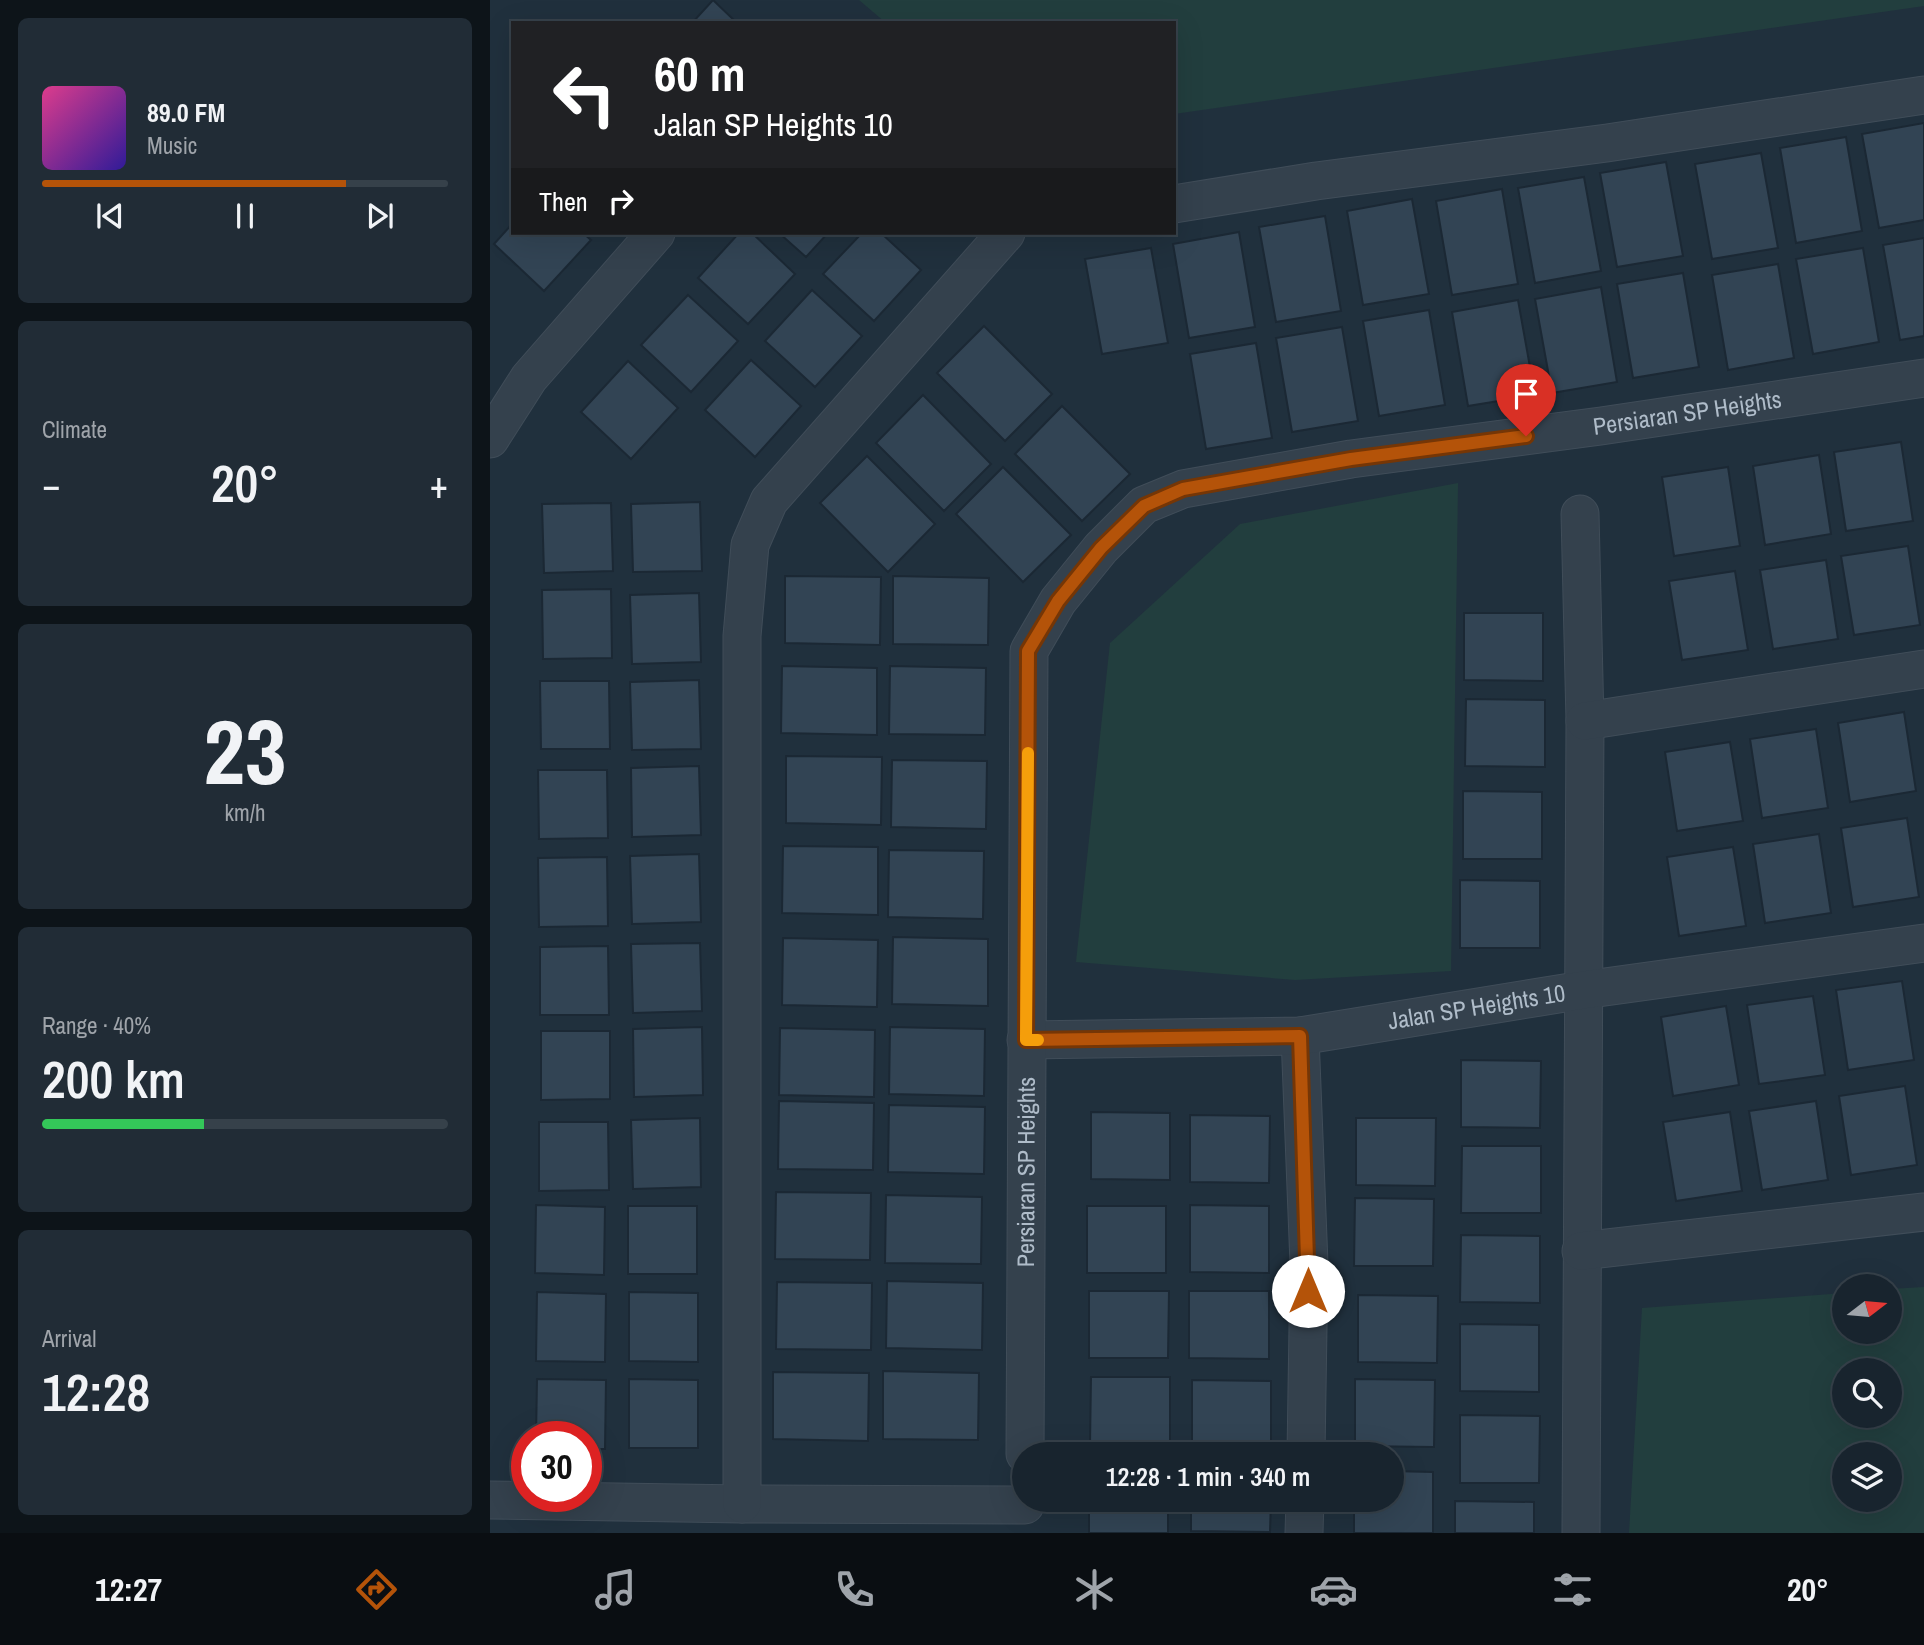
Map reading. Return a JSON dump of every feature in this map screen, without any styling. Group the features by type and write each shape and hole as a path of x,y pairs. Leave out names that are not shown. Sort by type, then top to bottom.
{"street":[{"path":"1176,204 1316,181 1607,143 1924,95"},
{"path":"490,439 529,378 654,235"},
{"path":"742,1504 742,636 750,545 769,501 1004,235"},
{"name":"Persiaran SP Heights","path":"1025,1442 1028,651 1067,590 1101,548 1144,506 1183,489 1351,459 1601,426 1924,377"},
{"path":"1580,514 1585,721 1581,1533"},
{"path":"1585,721 1924,669"},
{"name":"Jalan SP Heights 10","path":"1026,1040 1300,1036 1583,990 1924,943"},
{"path":"1300,1036 1309,1264 1306,1442"},
{"path":"1581,1251 1924,1212"},
{"path":"490,1500 742,1504 1024,1513"},
{"path":"1304,1533 1305,1512"}],"green space":[{"path":"859,0 1924,0 1924,6 1176,114 1176,21 884,21"},
{"path":"1458,483 1451,971 1295,980 1076,962 1110,643 1240,524"},
{"path":"1924,1287 1924,1533 1629,1533 1642,1308 1832,1294 1832,1344 1902,1344 1902,1288"}],"building":[{"path":"713,0 735,21 694,21"},
{"path":"1924,123 1924,220 1879,228 1862,134"},
{"path":"1846,137 1862,231 1796,243 1780,148"},
{"path":"1761,153 1778,248 1712,259 1695,164"},
{"path":"1666,162 1683,256 1617,267 1600,173"},
{"path":"1584,177 1601,271 1535,283 1518,188"},
{"path":"1502,189 1518,284 1452,295 1436,201"},
{"path":"1412,199 1429,294 1363,305 1347,211"},
{"path":"1325,216 1341,311 1276,322 1259,227"},
{"path":"511,225 511,235 585,235 591,240 544,291 494,244"},
{"path":"1239,232 1255,327 1189,338 1173,244"},
{"path":"737,235 754,235 795,274 748,324 698,278"},
{"path":"781,235 826,235 806,257"},
{"path":"860,235 883,235 921,270 874,321 823,274"},
{"path":"1924,238 1924,336 1900,340 1883,245"},
{"path":"1151,248 1168,343 1102,354 1085,259"},
{"path":"1863,248 1879,342 1813,354 1796,259"},
{"path":"1778,264 1794,358 1728,370 1712,275"},
{"path":"1683,273 1699,367 1633,378 1617,284"},
{"path":"1601,287 1617,382 1552,393 1535,299"},
{"path":"812,290 862,336 815,387 765,341"},
{"path":"688,295 738,341 691,392 641,345"},
{"path":"1518,300 1535,395 1468,406 1452,312"},
{"path":"1429,310 1445,405 1379,416 1363,321"},
{"path":"984,326 1052,394 1005,441 937,373"},
{"path":"1342,327 1358,421 1292,432 1276,338"},
{"path":"1256,343 1272,438 1206,449 1190,354"},
{"path":"751,360 801,406 755,457 705,410"},
{"path":"628,361 678,408 631,459 581,412"},
{"path":"923,395 991,464 944,511 876,443"},
{"path":"1062,406 1130,474 1082,521 1015,454"},
{"path":"1901,442 1913,521 1846,531 1834,452"},
{"path":"1819,455 1831,534 1765,545 1753,466"},
{"path":"867,456 935,524 888,572 820,503"},
{"path":"1003,467 1071,535 1023,582 956,514"},
{"path":"1728,467 1740,546 1674,556 1662,477"},
{"path":"700,502 702,571 633,572 631,504"},
{"path":"611,503 613,571 544,573 542,504"},
{"path":"1908,546 1920,625 1854,635 1841,556"},
{"path":"1826,560 1838,639 1773,649 1760,570"},
{"path":"1735,571 1748,650 1682,660 1669,581"},
{"path":"785,576 881,577 880,645 785,643"},
{"path":"893,576 989,578 988,645 893,644"},
{"path":"611,589 612,658 543,659 542,590"},
{"path":"699,593 701,662 632,664 630,595"},
{"path":"1464,613 1543,613 1543,681 1464,680"},
{"path":"782,666 877,668 877,735 781,733"},
{"path":"890,666 986,668 985,735 889,734"},
{"path":"699,680 701,749 632,750 630,682"},
{"path":"540,681 609,681 610,749 541,749"},
{"path":"1466,699 1545,700 1545,767 1465,766"},
{"path":"1904,712 1916,791 1850,802 1838,723"},
{"path":"1816,729 1828,808 1762,818 1750,739"},
{"path":"1730,742 1743,821 1677,831 1665,752"},
{"path":"786,756 882,757 881,825 786,823"},
{"path":"892,760 987,761 986,829 891,827"},
{"path":"699,766 701,835 632,837 631,768"},
{"path":"538,770 607,770 608,838 539,839"},
{"path":"1463,791 1542,792 1542,859 1463,859"},
{"path":"1907,818 1919,897 1853,907 1841,828"},
{"path":"1819,834 1831,913 1765,923 1753,844"},
{"path":"783,846 878,847 878,915 782,913"},
{"path":"1733,847 1746,926 1679,936 1667,857"},
{"path":"889,850 984,851 983,919 888,917"},
{"path":"699,854 701,922 632,924 630,856"},
{"path":"607,857 608,926 539,927 538,858"},
{"path":"1460,880 1540,881 1540,948 1460,948"},
{"path":"893,937 988,939 988,1006 892,1004"},
{"path":"783,938 878,940 877,1007 782,1005"},
{"path":"700,943 702,1011 633,1013 631,944"},
{"path":"608,946 609,1015 540,1015 540,947"},
{"path":"1902,981 1914,1060 1848,1070 1836,990"},
{"path":"1813,996 1825,1075 1759,1084 1747,1005"},
{"path":"1726,1006 1739,1085 1673,1096 1661,1017"},
{"path":"702,1027 703,1095 634,1097 633,1029"},
{"path":"890,1027 985,1029 984,1096 889,1094"},
{"path":"780,1028 875,1030 874,1097 779,1095"},
{"path":"541,1031 610,1031 610,1099 541,1100"},
{"path":"1461,1060 1541,1061 1540,1128 1461,1127"},
{"path":"1905,1086 1917,1165 1851,1175 1839,1096"},
{"path":"779,1101 874,1103 873,1170 778,1169"},
{"path":"1816,1101 1828,1180 1762,1190 1749,1111"},
{"path":"889,1105 985,1107 984,1174 888,1172"},
{"path":"1091,1112 1170,1113 1170,1180 1091,1179"},
{"path":"1730,1112 1742,1191 1676,1201 1663,1122"},
{"path":"1190,1115 1270,1116 1269,1183 1190,1182"},
{"path":"700,1118 701,1187 633,1189 631,1120"},
{"path":"1356,1118 1436,1118 1435,1186 1356,1185"},
{"path":"539,1122 608,1122 609,1190 539,1191"},
{"path":"1462,1146 1541,1146 1541,1213 1461,1213"},
{"path":"776,1192 871,1193 870,1260 775,1259"},
{"path":"886,1195 982,1197 981,1264 885,1263"},
{"path":"1355,1198 1434,1199 1433,1266 1354,1266"},
{"path":"536,1205 605,1207 604,1275 535,1273"},
{"path":"1190,1205 1269,1206 1269,1273 1190,1272"},
{"path":"628,1206 697,1206 697,1274 628,1274"},
{"path":"1087,1206 1166,1206 1166,1273 1087,1273"},
{"path":"1461,1235 1540,1236 1540,1303 1460,1302"},
{"path":"887,1281 983,1283 982,1350 886,1348"},
{"path":"777,1282 872,1283 871,1350 776,1349"},
{"path":"1089,1291 1169,1291 1168,1358 1089,1358"},
{"path":"1189,1291 1269,1291 1269,1359 1189,1358"},
{"path":"537,1292 606,1294 605,1362 536,1361"},
{"path":"629,1292 698,1293 698,1362 629,1361"},
{"path":"1358,1295 1438,1296 1437,1363 1358,1362"},
{"path":"1460,1324 1539,1325 1539,1392 1460,1391"},
{"path":"883,1371 979,1373 978,1440 883,1439"},
{"path":"773,1372 869,1373 868,1441 773,1439"},
{"path":"1091,1377 1170,1377 1170,1442 1090,1442"},
{"path":"537,1379 606,1380 605,1449 602,1449 602,1421 536,1421"},
{"path":"629,1379 698,1380 698,1448 629,1448"},
{"path":"1355,1379 1435,1380 1434,1447 1404,1447 1404,1442 1355,1442"},
{"path":"1192,1380 1271,1381 1271,1442 1192,1442"},
{"path":"1460,1415 1540,1416 1539,1483 1460,1483"},
{"path":"1404,1471 1433,1472 1433,1533 1354,1533 1354,1512 1404,1512"},
{"path":"1455,1501 1534,1502 1534,1533 1455,1533"},
{"path":"1089,1512 1168,1512 1168,1533 1089,1533"},
{"path":"1191,1512 1271,1512 1270,1532 1191,1531"}],"slow traffic":[{"path":"1028,753 1026,1040 1038,1040"}],"route":[{"path":"1308,1291 1300,1036 1026,1040 1028,651 1058,601 1101,548 1144,506 1183,489 1351,459 1526,436"}]}
